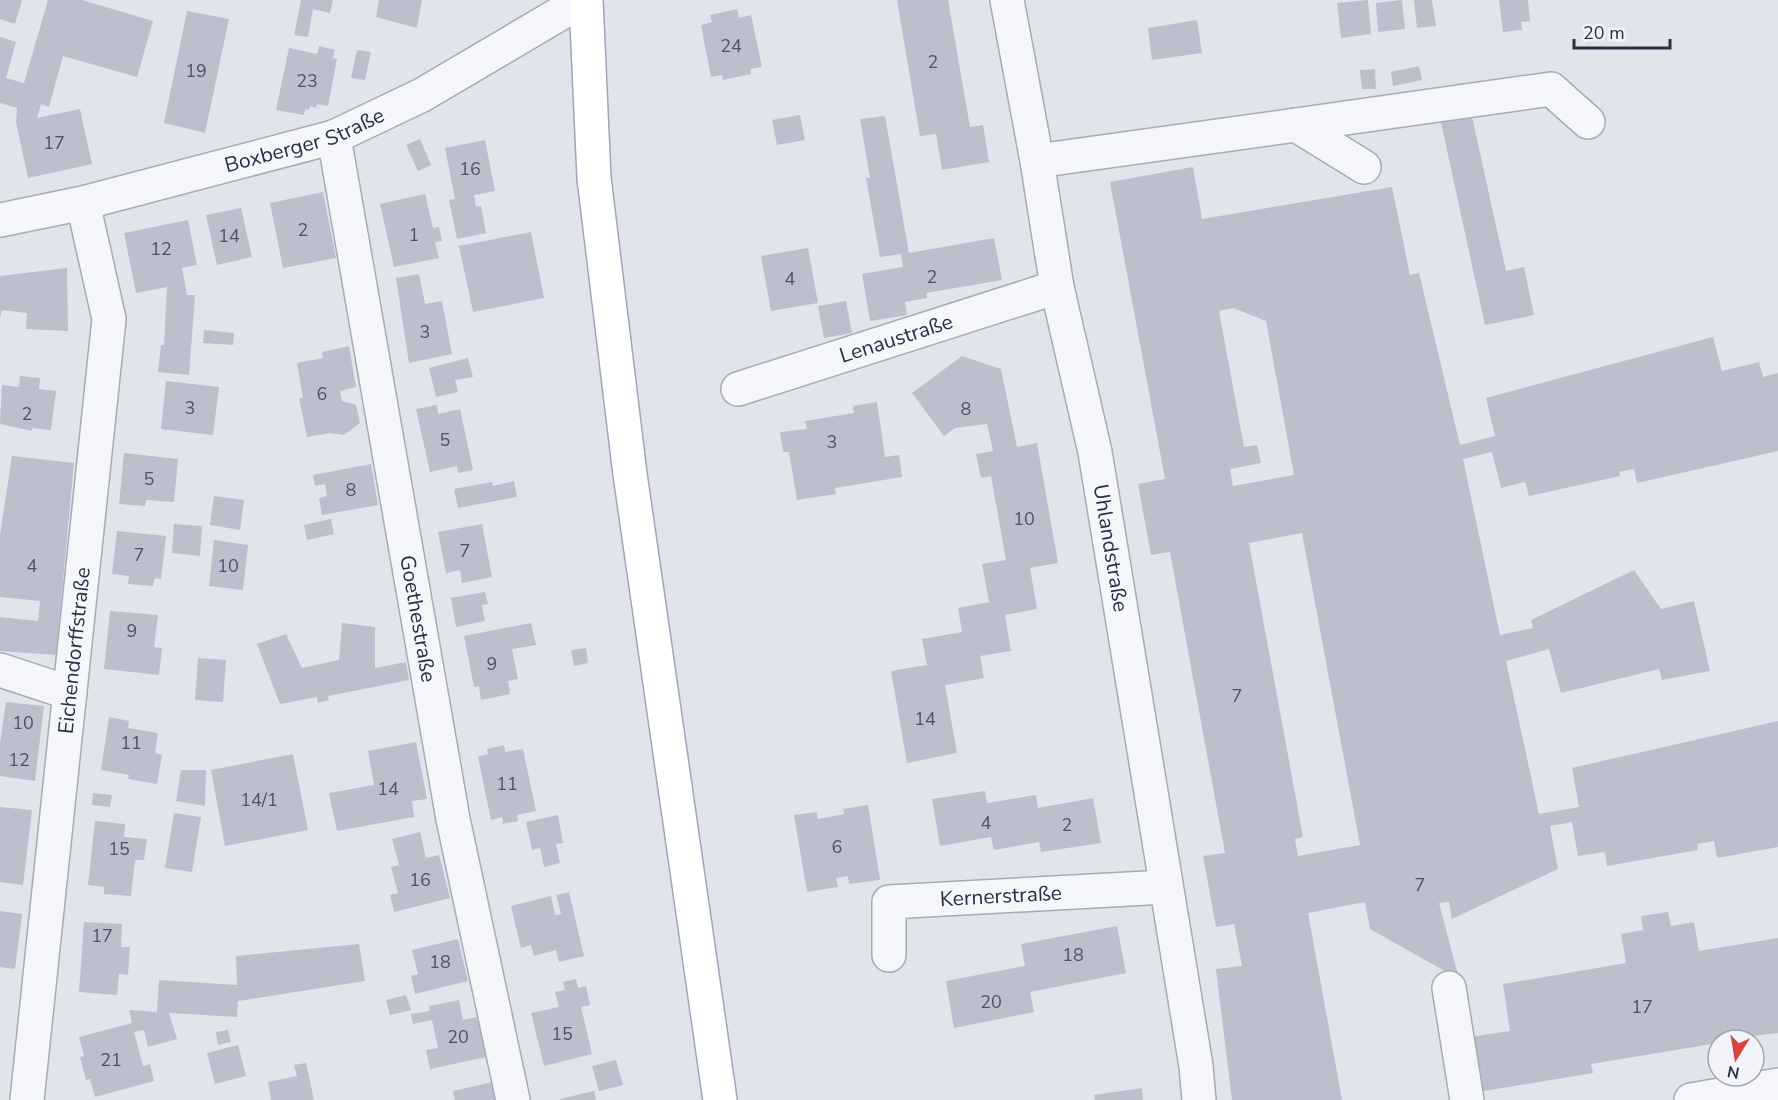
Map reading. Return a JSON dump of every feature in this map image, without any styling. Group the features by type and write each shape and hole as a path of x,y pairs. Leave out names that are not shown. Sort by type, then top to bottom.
{"main road":[{"path":"585,0 594,178 630,474 720,1100"}],"street":[{"name":"Boxberger Straße","path":"0,220 83,204 334,137 422,95 585,0"},
{"name":"Uhlandstraße","path":"1007,0 1037,161 1057,287 1095,452 1199,1100"},
{"path":"1037,161 1551,89 1588,122"},
{"path":"1296,125 1364,167"},
{"name":"Goethestraße","path":"334,137 453,819 513,1100"},
{"name":"Eichendorffstraße","path":"27,1100 109,320 83,204"},
{"name":"Lenaustraße","path":"738,389 1057,287"},
{"path":"0,670 70,693"},
{"name":"Kernerstraße","path":"889,956 889,902 1166,887"},
{"path":"1449,988 1467,1100"},
{"path":"1691,1100 1778,1085"}],"building":[{"path":"0,0 22,0 15,24 0,19"},
{"path":"48,0 82,0 153,21 137,77 63,56 49,107 41,104 37,118 80,109 92,164 28,178 16,122 17,108 0,103 0,37 16,42 6,78 24,83"},
{"path":"301,0 333,0 330,13 313,9 308,37 294,35"},
{"path":"379,0 422,0 417,28 376,17"},
{"path":"897,0 948,0 970,127 983,125 989,162 942,170 936,134 920,136"},
{"path":"1368,0 1371,34 1341,38 1337,3"},
{"path":"1402,0 1405,29 1378,32 1376,3"},
{"path":"1414,0 1432,0 1436,26 1417,28"},
{"path":"1499,0 1528,0 1530,21 1521,22 1522,30 1503,32"},
{"path":"737,9 739,18 751,15 762,67 750,69 751,74 723,80 722,75 711,77 701,25 712,22 710,15"},
{"path":"187,11 229,19 205,133 164,123"},
{"path":"1197,20 1202,53 1152,60 1148,28"},
{"path":"319,46 335,50 333,58 337,59 328,106 317,104 316,108 310,106 309,110 305,109 304,115 276,110 289,48 317,54"},
{"path":"357,50 371,52 365,80 351,78"},
{"path":"1419,66 1422,80 1393,86 1391,72"},
{"path":"1375,69 1376,89 1362,89 1360,70"},
{"path":"1469,103 1506,271 1524,267 1534,315 1485,325 1438,109"},
{"path":"800,115 805,140 777,145 772,120"},
{"path":"885,116 909,253 994,238 1002,280 926,293 927,298 905,302 907,315 870,321 862,274 903,267 901,254 880,257 866,178 870,178 860,119"},
{"path":"420,139 431,165 418,171 406,145"},
{"path":"485,140 495,191 474,195 476,207 481,206 486,233 457,239 449,200 455,199 445,148"},
{"path":"1193,167 1202,219 1392,187 1410,275 1419,273 1460,445 1495,436 1486,398 1713,337 1722,371 1759,362 1763,377 1778,373 1778,451 1637,483 1634,469 1619,472 1620,476 1529,496 1525,482 1501,488 1492,452 1463,459 1500,635 1533,628 1531,620 1634,570 1661,609 1694,601 1710,671 1662,680 1659,669 1561,693 1549,649 1506,661 1539,814 1579,807 1572,768 1778,721 1778,847 1717,858 1714,841 1697,844 1698,850 1607,866 1605,852 1578,856 1572,822 1550,826 1558,869 1452,919 1449,902 1439,903 1459,979 1370,929 1365,902 1308,913 1342,1100 1232,1100 1216,969 1242,966 1234,924 1216,927 1203,856 1225,853 1170,552 1151,555 1138,484 1165,479 1110,182","holes":["1233,308 1266,321 1294,475 1233,486 1230,469 1261,463 1257,445 1244,447 1219,311","1302,533 1360,845 1298,856 1295,839 1303,837 1249,543"]},
{"path":"323,192 336,258 283,268 270,203"},
{"path":"425,194 433,228 439,227 442,241 435,242 439,258 394,267 380,204"},
{"path":"241,208 252,257 217,265 206,215"},
{"path":"188,220 197,265 182,268 187,295 195,295 189,375 158,372 161,345 164,345 167,287 136,293 124,233"},
{"path":"531,232 544,298 473,312 459,246"},
{"path":"808,248 818,303 771,311 761,256"},
{"path":"67,268 68,331 26,329 27,313 2,310 0,318 0,276"},
{"path":"419,274 425,304 442,301 452,354 409,363 396,278"},
{"path":"846,301 852,333 824,338 818,306"},
{"path":"204,330 234,333 233,345 203,343"},
{"path":"349,346 356,387 340,391 342,401 356,405 360,423 344,435 330,433 307,437 299,398 303,398 297,363 323,358 322,352"},
{"path":"962,356 1001,369 1017,447 1037,443 1058,563 1030,568 1037,609 1005,615 1011,651 980,656 984,678 945,685 957,753 907,763 891,671 927,665 922,639 962,632 958,608 989,602 982,564 1006,560 991,476 981,478 976,454 993,451 987,424 955,428 944,436 912,393"},
{"path":"468,358 473,377 455,380 458,392 436,397 429,368"},
{"path":"20,376 40,378 39,389 56,391 51,430 32,428 32,431 0,424 2,385 19,387"},
{"path":"166,381 219,387 213,435 161,429"},
{"path":"877,402 885,457 899,455 902,477 835,488 836,494 797,500 789,452 783,452 780,432 807,429 805,421 854,413 853,406"},
{"path":"437,405 438,414 460,409 473,470 458,473 457,466 430,472 416,409"},
{"path":"124,453 178,459 174,502 146,500 145,506 119,504"},
{"path":"12,456 74,463 56,655 0,651 0,617 38,621 40,601 0,597 0,535"},
{"path":"371,464 378,505 322,515 319,498 327,496 325,484 315,486 313,475"},
{"path":"514,481 517,497 458,508 454,489 492,482 493,486"},
{"path":"214,496 244,500 240,530 210,525"},
{"path":"331,519 334,534 307,540 304,525"},
{"path":"174,524 202,526 200,556 172,553"},
{"path":"482,524 492,577 462,583 460,570 446,573 438,532"},
{"path":"117,531 166,536 161,579 155,578 153,586 128,584 129,576 112,574"},
{"path":"214,540 248,545 243,590 209,586"},
{"path":"485,592 488,604 482,605 485,621 456,627 451,598"},
{"path":"110,611 158,615 154,647 162,648 159,675 104,669"},
{"path":"342,623 375,627 375,668 406,662 409,680 328,696 329,700 318,703 317,697 280,704 257,644 286,634 302,668 339,660"},
{"path":"531,623 536,645 512,649 518,679 508,681 510,694 481,700 479,686 474,687 464,636"},
{"path":"586,648 588,663 574,666 571,650"},
{"path":"198,658 226,660 223,702 195,700"},
{"path":"6,702 44,706 35,781 0,776 0,743"},
{"path":"109,717 129,721 128,728 158,733 155,753 162,755 157,784 128,779 129,775 101,770"},
{"path":"416,742 427,799 412,801 414,817 337,831 329,793 374,785 368,751"},
{"path":"504,745 505,752 523,749 536,811 517,815 518,821 503,824 502,817 491,820 478,757 488,754 487,749"},
{"path":"293,754 308,830 225,846 211,770"},
{"path":"181,770 206,770 205,806 176,801"},
{"path":"985,791 987,803 1036,795 1038,808 1093,798 1101,843 1041,852 1039,842 994,850 991,837 940,846 932,799"},
{"path":"93,793 112,795 110,807 92,805"},
{"path":"868,805 880,880 849,884 848,876 836,878 838,887 807,892 794,815 817,812 818,819 844,814 843,809"},
{"path":"0,807 32,810 23,885 0,882"},
{"path":"174,813 201,817 192,872 165,868"},
{"path":"558,815 563,843 556,844 560,863 544,867 540,848 532,850 526,822"},
{"path":"95,821 125,824 124,837 147,839 144,860 135,860 131,896 104,894 104,887 88,885"},
{"path":"420,832 426,858 439,855 450,898 394,912 390,895 398,893 391,867 399,865 392,839"},
{"path":"569,892 584,956 559,962 556,950 534,956 531,945 521,948 511,906 551,896 555,915 561,914 556,895"},
{"path":"0,911 22,914 15,969 0,967"},
{"path":"1668,912 1671,926 1694,922 1699,951 1778,938 1778,1033 1766,1034 1766,1028 1706,1028 1706,1045 1591,1064 1593,1073 1472,1093 1463,1038 1510,1031 1503,984 1626,963 1621,934 1643,930 1641,916"},
{"path":"84,922 122,924 121,947 130,947 128,975 119,974 117,995 79,992"},
{"path":"1117,926 1126,973 1030,992 1034,1012 954,1028 946,981 1025,966 1021,944"},
{"path":"458,939 468,981 415,994 411,976 418,974 412,950"},
{"path":"359,944 365,981 238,1001 237,1017 169,1013 177,1039 148,1047 144,1030 134,1032 143,1066 150,1064 154,1081 95,1097 90,1079 86,1080 80,1057 84,1056 79,1037 132,1023 129,1010 157,1012 159,980 237,985 236,956"},
{"path":"576,979 578,988 586,986 590,1005 581,1007 592,1054 544,1066 531,1013 559,1007 555,992 565,990 563,982"},
{"path":"406,995 411,1010 390,1015 386,1000"},
{"path":"459,1000 463,1020 477,1017 486,1057 430,1069 426,1050 438,1048 432,1020 413,1024 411,1014 430,1011 429,1006"},
{"path":"228,1030 231,1042 218,1045 216,1032"},
{"path":"238,1045 246,1076 215,1084 207,1053"},
{"path":"616,1060 623,1085 599,1091 592,1066"},
{"path":"306,1063 314,1100 271,1100 268,1082 297,1076 294,1065"},
{"path":"492,1082 497,1100 455,1100 453,1091"},
{"path":"1142,1088 1143,1100 1095,1100 1094,1095"},
{"path":"594,1091 596,1100 560,1100 560,1099"}]}
